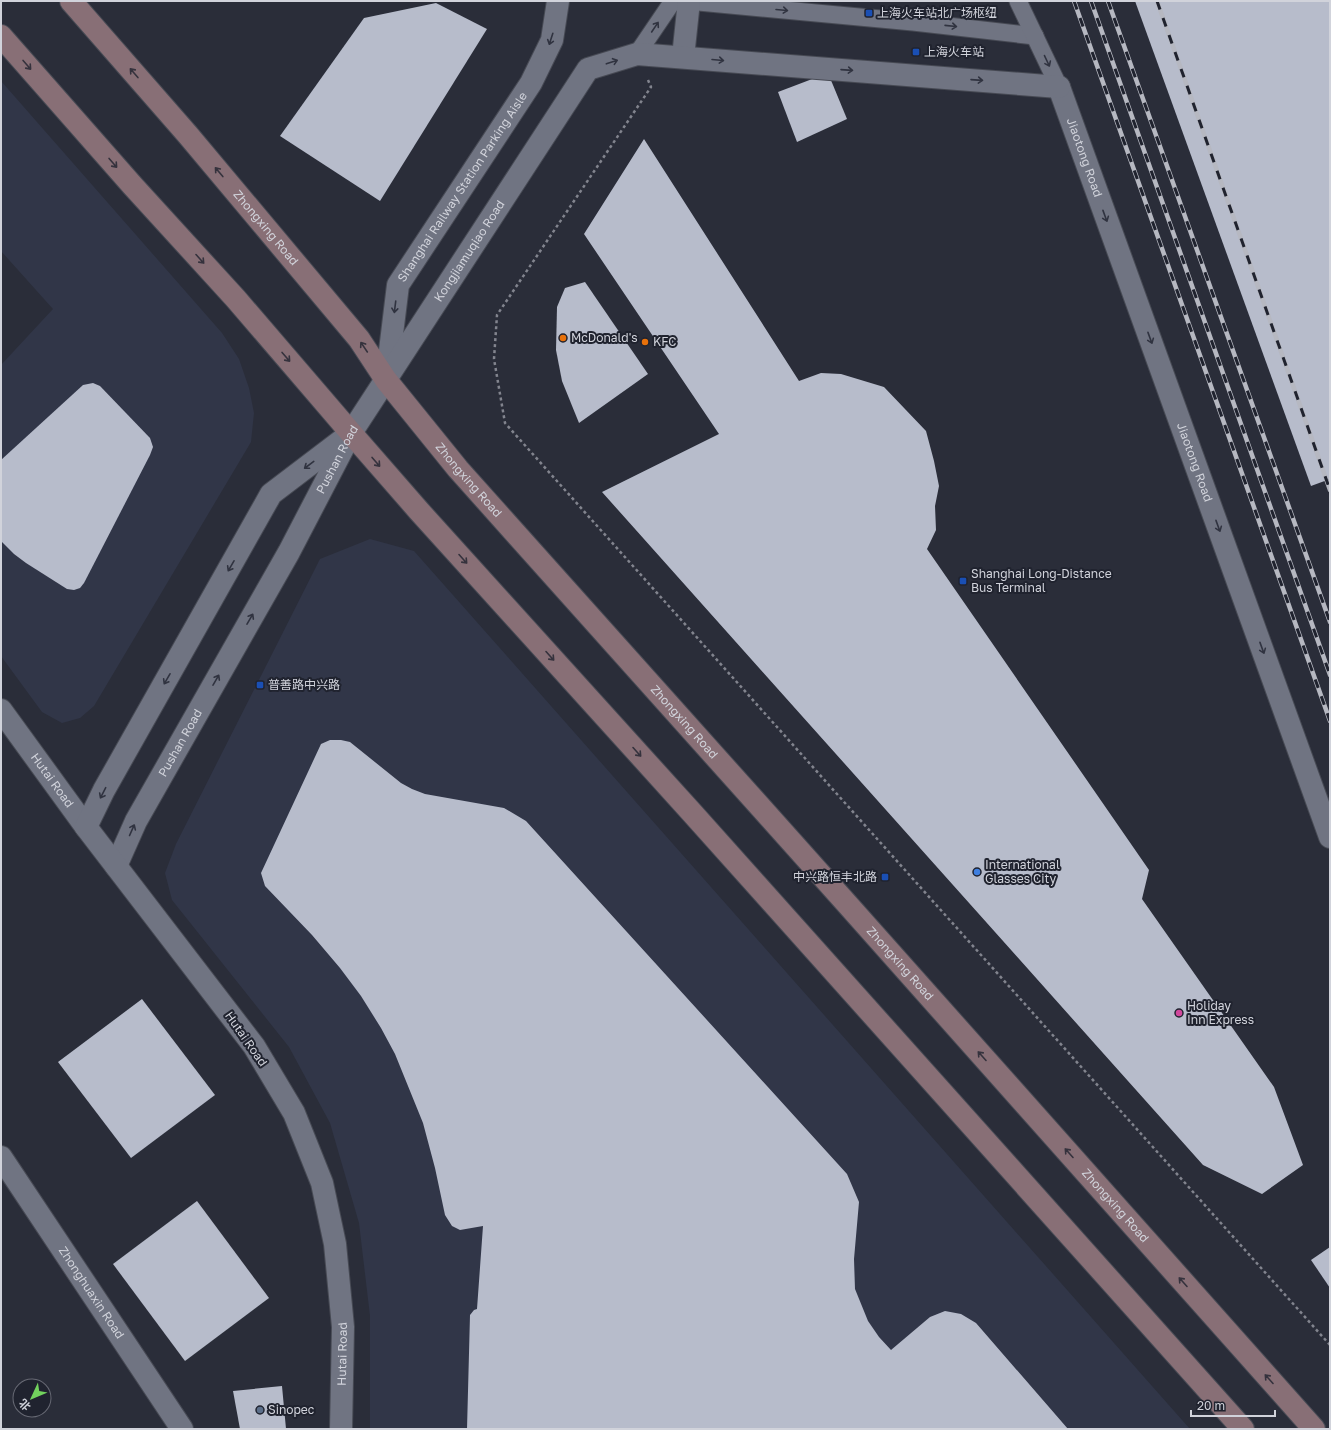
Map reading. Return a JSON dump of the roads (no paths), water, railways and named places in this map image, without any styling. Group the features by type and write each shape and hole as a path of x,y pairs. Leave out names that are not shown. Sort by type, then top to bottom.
{"main road":[{"name":"Zhongxing Road","path":"71,1 188,135 359,339 386,380 458,469 848,904 1314,1429"},
{"path":"1,36 127,179 236,299 419,511 699,821 1243,1429"}],"street":[{"name":"Shanghai Railway Station Parking Aisle","path":"386,380 398,285 531,83 552,40 558,1"},
{"path":"683,57 688,1"},
{"name":"Kongjiamuqiao Road","path":"351,433 588,69 637,54"},
{"path":"637,54 1059,87"},
{"name":"Jiaotong Road","path":"1059,87 1330,837"},
{"name":"Pushan Road","path":"86,827 104,790 271,494 351,433"},
{"name":"Pushan Road","path":"116,866 136,821 289,552 351,433"},
{"name":"Hutai Road","path":"1,710 86,827 254,1046 294,1113 322,1183 335,1244 343,1327 341,1429"},
{"name":"Zhonghuaxin Road","path":"1,1157 182,1429"}],"lane":[{"path":"637,54 673,1"},
{"path":"688,1 912,22 1035,36"},
{"path":"1018,1 1059,87"}],"railway":[{"path":"1074,1 1330,721"},
{"path":"1091,1 1330,675"},
{"path":"1108,1 1330,622"},
{"path":"1157,1 1330,490"}],"place":[{"name":"上海火车站北广场枢纽","path":"869,13"},
{"name":"上海火车站","path":"916,52"},
{"name":"McDonald's","path":"563,338"},
{"name":"KFC","path":"645,342"},
{"name":"Shanghai Long-Distance Bus Terminal","path":"963,581"},
{"name":"普善路中兴路","path":"260,685"},
{"name":"International Glasses City","path":"977,872"},
{"name":"中兴路恒丰北路","path":"885,877"},
{"name":"Holiday Inn Express","path":"1179,1013"},
{"name":"Sinopec","path":"260,1410"}]}
